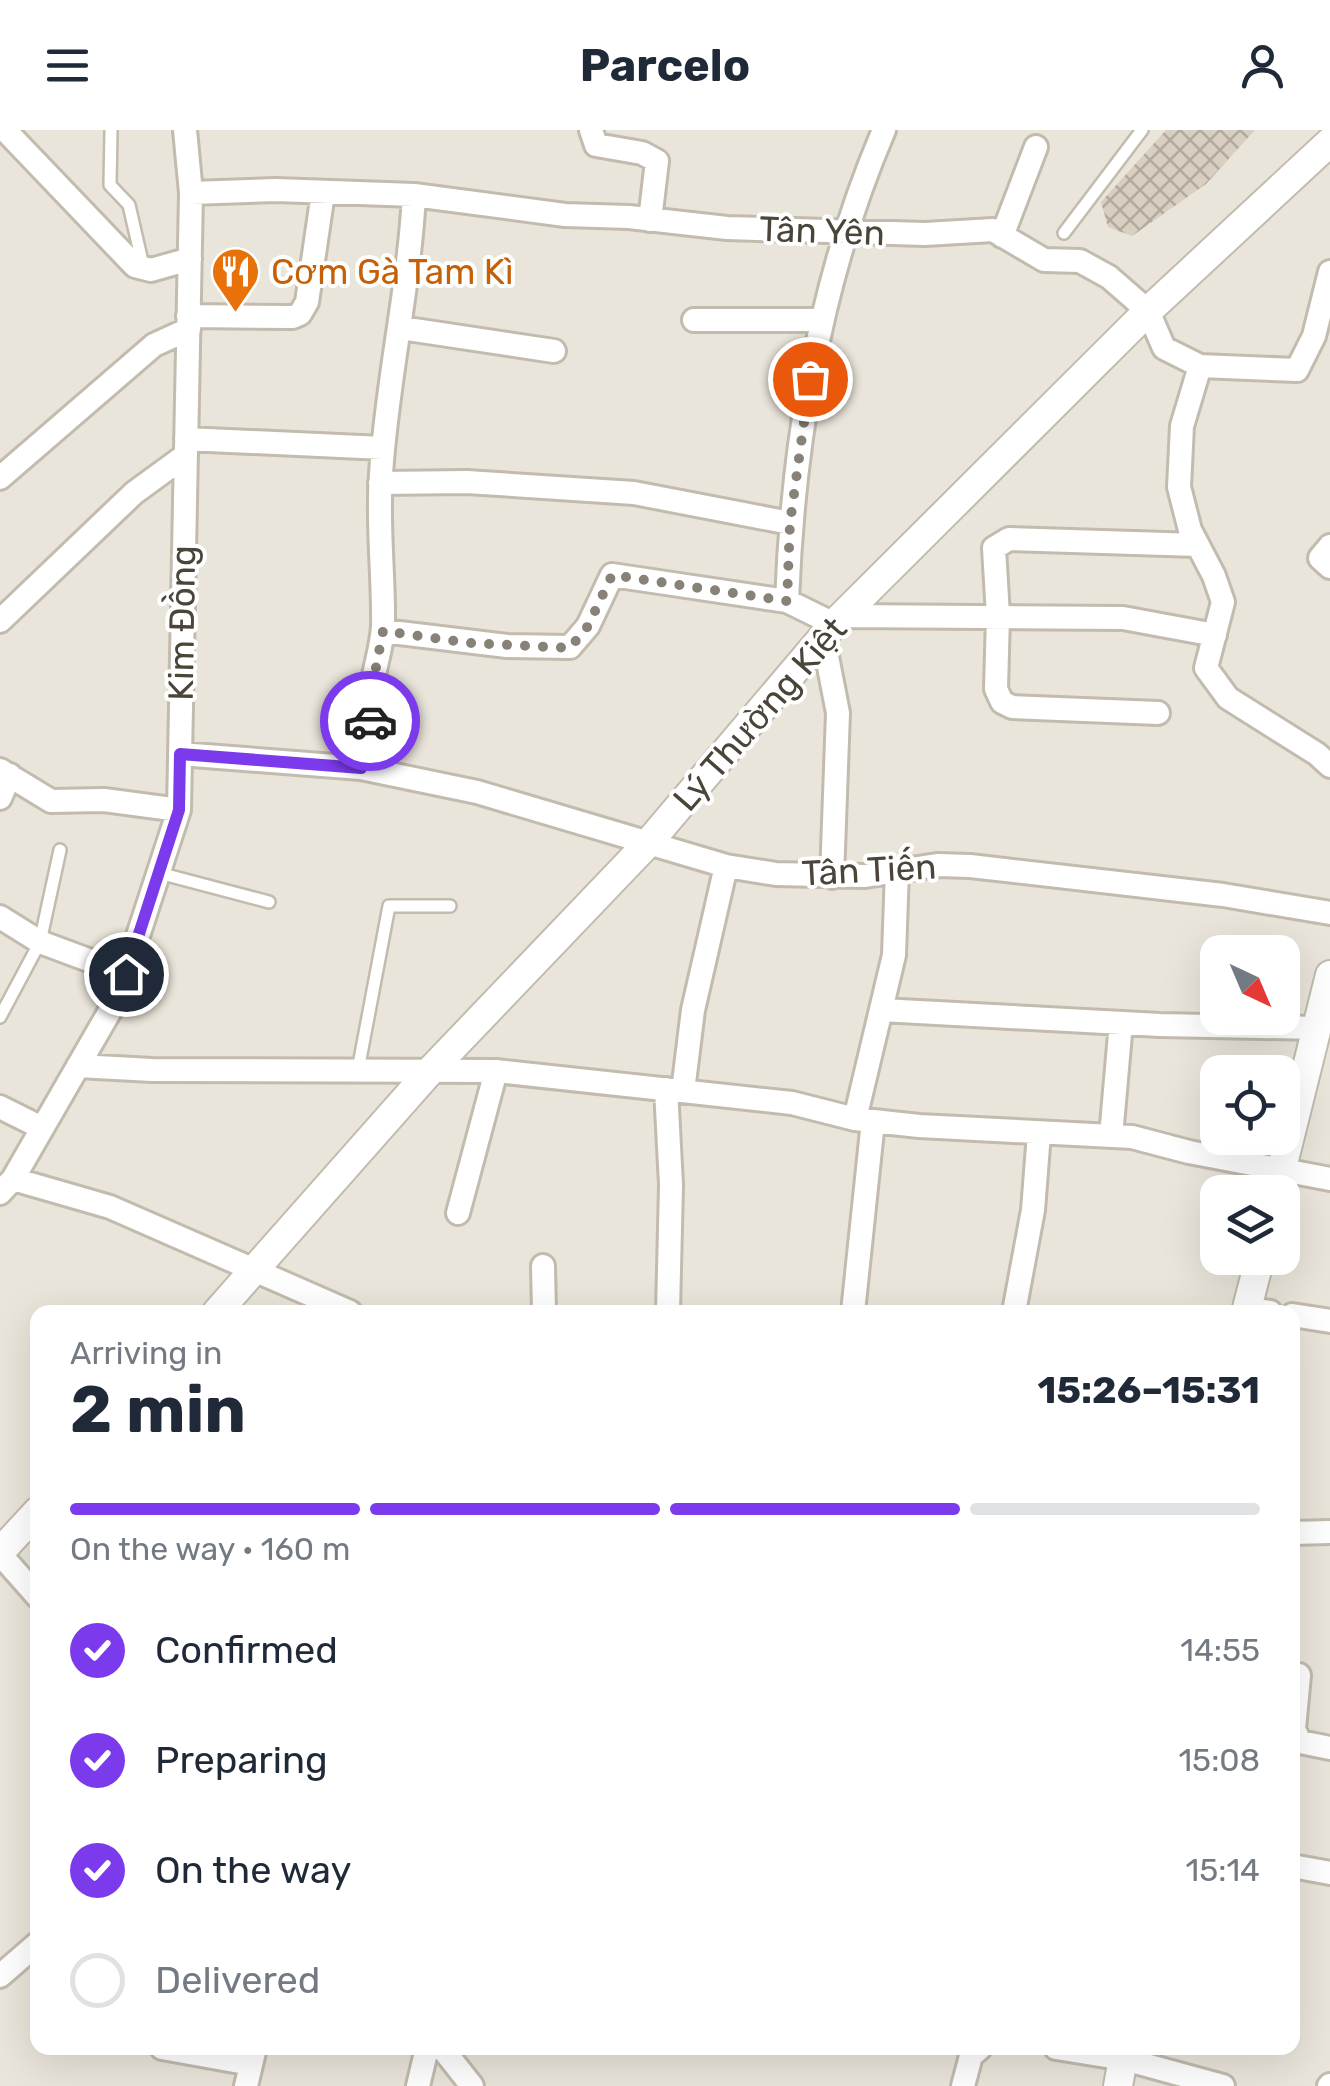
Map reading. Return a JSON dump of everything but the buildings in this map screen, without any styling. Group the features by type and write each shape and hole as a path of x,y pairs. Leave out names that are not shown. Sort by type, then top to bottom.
{"street":[{"path":"5,130 125,258 144,270 190,259"},
{"name":"Kim Đồng","path":"6,1186 118,998 179,810 191,193 185,130"},
{"path":"591,130 596,145 642,153 657,161 650,220"},
{"path":"787,601 790,523 804,408 822,320 866,172 884,130"},
{"name":"Lý Thường Kiệt","path":"223,1305 431,1070 649,842 834,625 1148,311 1330,142"},
{"path":"1002,236 1036,147"},
{"name":"Tân Yên","path":"191,193 276,190 414,195 566,215 728,228 925,234 993,230 1044,260 1080,260 1109,277 1148,311 1164,348 1200,366"},
{"path":"0,478 154,345 189,323 300,314 307,302 323,193"},
{"path":"361,768 369,741 372,688 383,631 378,524 382,448 410,262 414,195"},
{"path":"1330,272 1314,336 1297,370 1200,366 1182,426 1179,487 1190,530 1224,602 1206,668 1228,698 1330,766"},
{"path":"694,320 822,320"},
{"path":"401,328 554,350"},
{"path":"0,620 186,447 382,448"},
{"path":"380,483 467,482 634,493 790,523"},
{"path":"1158,713 1006,705 996,689 998,616 994,552 996,544 1004,540 1197,545"},
{"path":"383,631 470,643 570,648 588,626 612,575 787,601 834,625 998,616 1123,618 1215,635"},
{"path":"832,877 838,713 834,625"},
{"name":"Tân Tiến","path":"180,754 361,768 477,792 726,866 776,874 832,877 937,864 1224,894 1330,913"},
{"path":"0,798 5,772 51,801 104,800 179,810"},
{"path":"668,1305 675,1090 726,866"},
{"path":"853,1305 864,1120 894,955 897,870"},
{"path":"0,916 40,942 126,974"},
{"path":"1281,1175 1330,974"},
{"path":"881,1010 1121,1023 1317,1028"},
{"path":"1111,1136 1121,1023"},
{"path":"78,1066 152,1070 496,1071 792,1103 864,1120 1132,1137 1256,1175"},
{"path":"458,1213 496,1071"},
{"path":"0,1107 42,1128"},
{"path":"1015,1305 1033,1210 1039,1132"},
{"path":"1300,1181 1330,1179"},
{"path":"6,1186 110,1207 334,1305"},
{"path":"543,1266 544,1305"},
{"path":"1255,1305 1258,1275"},
{"path":"1300,1317 1330,1320"},
{"path":"30,1519 0,1553 30,1588"},
{"path":"1300,1532 1330,1532"},
{"path":"1300,1742 1330,1748"},
{"path":"1300,1867 1330,1873"},
{"path":"0,1976 30,1950"},
{"path":"197,2055 251,2066"},
{"path":"418,2086 425,2055"},
{"path":"448,2055 472,2086"},
{"path":"963,2086 971,2055"},
{"path":"1085,2055 1223,2086"}],"lane":[{"path":"111,130 110,184 129,205 144,270"},
{"path":"1064,233 1142,130"},
{"path":"0,1017 40,942 60,850"},
{"path":"158,873 269,902"},
{"path":"358,1070 389,906 450,906"}],"shaded area":[{"path":"0,130 1330,130 1330,2086 0,2086"}],"way so far":[{"path":"370,721 383,631 434,640 570,648 588,626 612,575 787,601 790,523 810,379"}],"place":[{"name":"Cơm Gà Tam Kì","path":"236,314"}],"route":[{"path":"126,974 179,810 180,754 361,768 370,721"}]}
